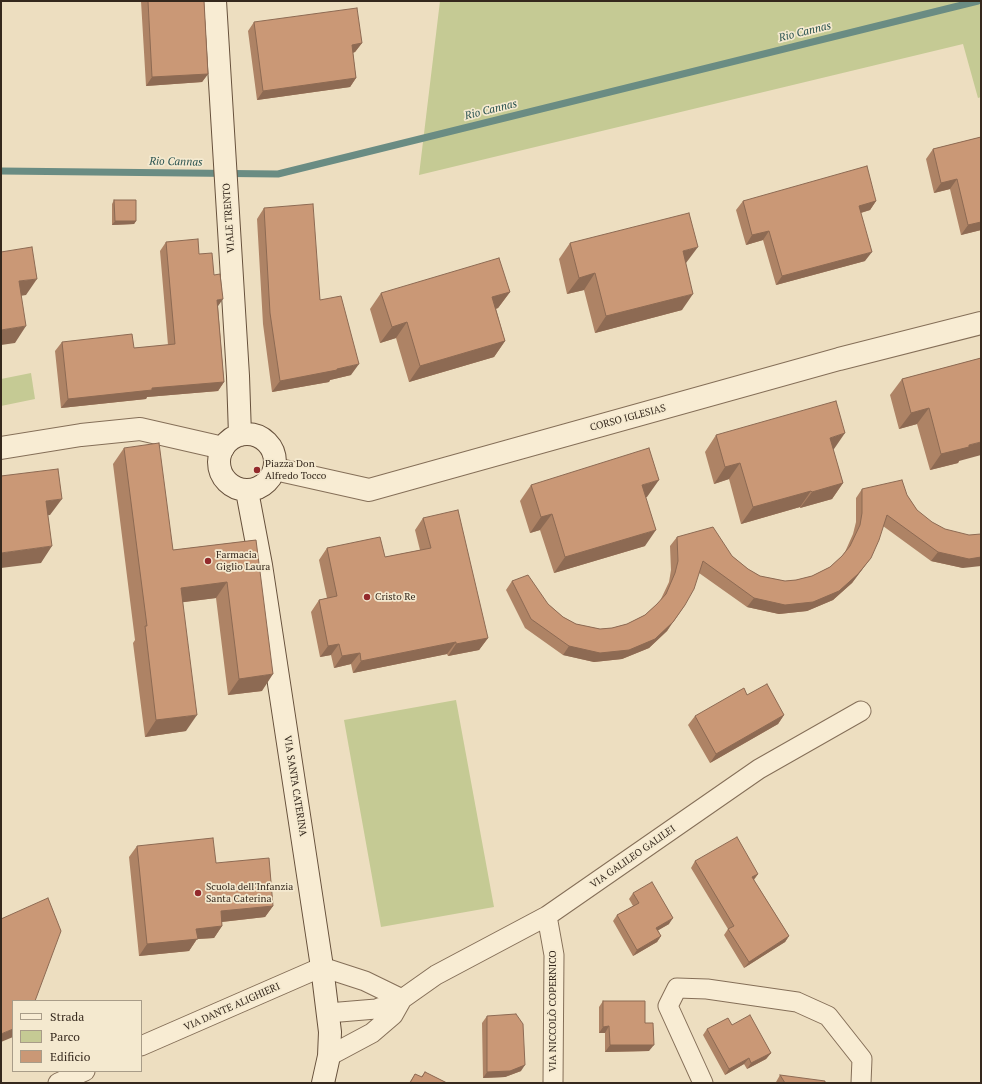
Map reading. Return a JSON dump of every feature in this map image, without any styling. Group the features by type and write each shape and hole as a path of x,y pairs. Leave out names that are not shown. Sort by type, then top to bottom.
{"main road":[{"name":"VIALE TRENTO","path":"215,1 238,376 231,441"},
{"name":"CORSO IGLESIAS","path":"275,469 369,490 839,359 981,323"},
{"path":"1,448 81,435 140,429 231,441 249,434 259,436 267,442 273,450 275,469 271,478 265,484 256,489 247,491 239,489 225,480 219,464 220,456 231,441"},
{"name":"VIA SANTA CATERINA","path":"247,491 261,564 328,1013 330,1032 329,1056 323,1083"}],"street":[{"name":"VIA GALILEO GALILEI","path":"328,1013 376,1009 402,999 436,975 547,916 759,769 861,711"},
{"name":"VIA NICCOLÒ COPERNICO","path":"547,916 554,955 553,1083"},
{"path":"322,967 365,981 402,999"},
{"name":"VIA DANTE ALIGHIERI","path":"142,1046 322,967"},
{"path":"703,1083 668,1006 677,988 707,989 797,1002 828,1016 862,1060 861,1083"},
{"name":"VIA GALILEO GALILEI","path":"329,1056 372,1033 393,1015 402,999"},
{"path":"58,1083 83,1072"}],"green space":[{"path":"440,1 981,1 981,97 978,98 963,44 419,175"},
{"path":"31,373 35,399 1,406 1,379"},
{"path":"456,700 494,907 381,927 344,720"}],"building":[{"path":"148,1 204,1 208,74 152,77"},
{"path":"357,8 362,43 352,45 356,78 263,91 254,22"},
{"path":"981,137 981,222 968,225 957,179 941,183 933,149"},
{"path":"867,166 876,201 859,206 872,252 782,276 769,231 752,235 743,201"},
{"path":"114,200 136,200 136,221 115,221"},
{"path":"313,204 320,300 341,296 359,364 337,370 280,381 270,313 264,208"},
{"path":"689,213 698,247 683,251 693,294 606,316 595,273 579,278 570,243"},
{"path":"198,239 199,254 212,253 214,275 220,274 223,299 217,300 224,382 152,388 152,390 68,399 62,342 132,334 134,348 175,344 166,242"},
{"path":"32,247 37,279 19,281 26,326 1,330 1,252"},
{"path":"499,258 510,292 492,297 505,341 420,366 407,322 392,327 381,293"},
{"path":"981,358 981,442 969,445 969,447 941,454 929,408 911,413 902,379"},
{"path":"836,401 845,433 830,438 843,483 753,507 740,463 725,467 716,435"},
{"path":"159,443 173,550 256,540 273,674 239,679 227,582 181,588 197,715 156,720 145,626 147,626 124,448"},
{"path":"649,448 659,480 642,485 656,530 565,557 552,514 541,517 531,485"},
{"path":"58,469 62,499 46,501 52,546 1,553 1,476"},
{"path":"902,480 907,495 917,510 932,522 945,529 969,535 981,534 981,557 969,559 938,552 887,515 879,540 871,558 858,574 839,591 813,602 785,605 754,598 703,561 694,589 685,605 673,622 655,639 629,650 600,653 569,646 531,619 512,581 528,575 548,604 563,617 576,624 600,629 612,628 627,624 645,615 666,594 675,573 678,561 677,537 713,527 732,556 748,569 760,576 785,581 812,576 830,567 850,546 860,525 862,513 862,489"},
{"name":"Cristo Re","path":"458,510 488,638 456,644 456,642 361,661 360,653 342,656 339,644 328,646 319,600 337,596 327,548 380,537 385,557 431,548 423,518"},
{"path":"767,684 784,715 716,754 695,716 744,688 747,695"},
{"path":"737,837 758,874 752,877 789,936 749,962 728,929 734,926 695,861"},
{"path":"213,838 216,863 269,858 273,906 221,911 222,926 196,929 198,939 147,944 137,846"},
{"path":"652,882 673,918 656,928 661,936 637,950 617,915 639,903 633,893"},
{"path":"48,898 61,931 35,1000 12,1000 12,1029 1,1034 1,919"},
{"path":"603,1001 645,1001 645,1023 653,1023 654,1045 610,1045 609,1026 603,1027"},
{"path":"516,1014 523,1024 525,1065 510,1071 487,1072 487,1016"},
{"path":"750,1015 771,1053 751,1063 749,1058 729,1069 707,1029 728,1018 732,1025"},
{"path":"425,1072 447,1083 410,1083 415,1074 422,1077"},
{"path":"780,1075 825,1081 825,1083 785,1083"}],"waterway":[{"name":"Rio Cannas","path":"1,171 278,174 978,1"}],"place":[{"name":"Piazza Don Alfredo Tocco","path":"257,470"},
{"name":"Farmacia Giglio Laura","path":"208,561"},
{"name":"Cristo Re","path":"367,597"},
{"name":"Scuola dell'Infanzia Santa Caterina","path":"198,893"}]}
